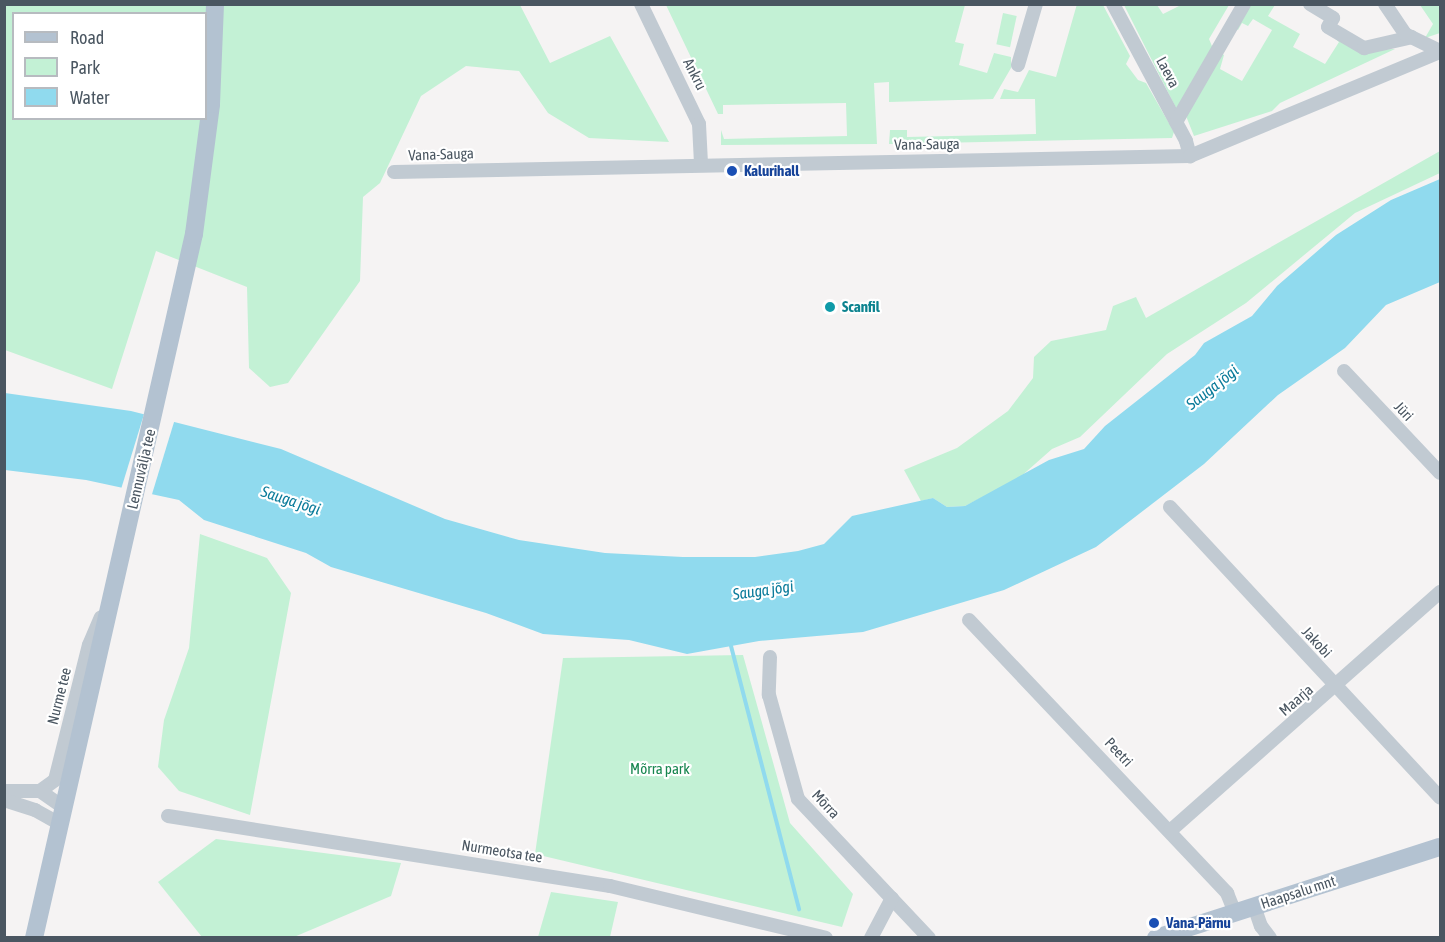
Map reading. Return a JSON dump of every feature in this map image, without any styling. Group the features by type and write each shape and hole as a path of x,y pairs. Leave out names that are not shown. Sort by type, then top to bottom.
{"main road":[{"name":"Lennuvälja tee","path":"36,934 107,604 127,532 194,234 211,104 215,4"},
{"name":"Haapsalu mnt","path":"1155,938 1440,847"}],"street":[{"name":"Ankru","path":"641,4 699,124 701,164"},
{"path":"1018,65 1036,4"},
{"name":"Laeva","path":"1113,4 1176,122 1190,156"},
{"path":"1176,122 1244,4"},
{"path":"1310,4 1333,18 1328,27 1365,48 1412,38"},
{"path":"1385,4 1405,34 1440,51"},
{"name":"Vana-Sauga","path":"394,172 701,164 1190,156 1440,51"},
{"name":"Jüri","path":"1344,371 1440,473"},
{"name":"Jakobi","path":"1170,507 1440,798"},
{"name":"Maarja","path":"1170,831 1336,687 1440,592"},
{"name":"Nurme tee","path":"40,791 55,780 89,645 107,604"},
{"name":"Peetri","path":"969,620 1227,893 1234,913"},
{"name":"Mõrra","path":"771,657 769,695 798,799 929,938"},
{"path":"4,791 40,791 61,816"},
{"path":"4,800 61,816"},
{"name":"Nurmeotsa tee","path":"168,816 610,886 804,935 826,938"},
{"path":"871,938 892,898"},
{"path":"1254,906 1270,938"}],"green space":[{"path":"1077,4 1103,5 1130,56 1126,64 1138,80 1146,83 1174,132 1172,138 889,144 890,130 907,130 907,137 1036,134 1035,99 1000,99 1004,89 1018,92 1029,70 1056,77"},
{"path":"4,5 520,5 550,63 610,36 669,142 589,138 548,113 519,71 466,66 421,96 380,183 363,197 360,281 288,383 270,387 249,368 247,287 156,251 112,389 5,350"},
{"path":"666,5 965,5 955,42 964,44 959,65 987,73 994,53 1011,57 1011,68 993,99 889,102 889,82 874,83 877,144 721,145 721,130 724,139 847,136 846,103 723,105 723,114 718,114"},
{"path":"1124,5 1157,5 1163,14 1181,5 1229,5 1209,39 1214,51 1180,109 1176,108"},
{"path":"1250,5 1275,5 1268,16 1300,34 1293,47 1325,64 1339,42 1327,32 1362,50 1395,49 1280,103 1272,111 1194,136 1186,116 1220,53 1224,55 1220,69 1242,81 1272,30 1253,19 1248,26 1242,23 1238,30 1235,28"},
{"path":"1420,5 1440,5 1440,33 1425,38 1433,24"},
{"path":"1003,13 1017,16 1010,47 996,44"},
{"path":"1440,151 1440,173 1355,213 1246,303 1167,354 1080,437 1052,449 1018,479 965,506 947,507 933,498 921,501 904,470 957,448 1008,411 1033,378 1034,357 1051,341 1106,330 1113,306 1136,297 1146,318"},
{"path":"200,534 267,558 291,593 250,815 179,791 158,767 164,720 189,648"},
{"name":"Mõrra park","path":"743,655 790,823 853,894 842,927 535,854 563,658"},
{"path":"216,839 401,863 391,896 294,937 202,937 158,882"},
{"path":"551,892 618,902 610,937 538,937"}],"water":[{"name":"Sauga jõgi","path":"1440,179 1440,282 1386,305 1345,348 1278,395 1204,464 1096,547 1004,590 863,632 759,641 687,654 629,640 543,634 486,613 331,567 306,553 204,520 179,500 86,480 5,470 5,393 131,411 281,449 445,519 519,540 605,553 683,557 755,557 798,551 824,544 852,516 933,498 947,507 965,506 1049,460 1084,449 1105,426 1195,355 1204,343 1252,316 1277,286 1336,235 1391,200"}],"pier":[{"path":"145,411 175,420 150,499 121,490"}],"waterway":[{"path":"731,646 799,909"}],"place":[{"name":"Kalurihall","path":"732,171"},
{"name":"Scanfil","path":"830,307"},
{"name":"Vana-Pärnu","path":"1154,923"}]}
